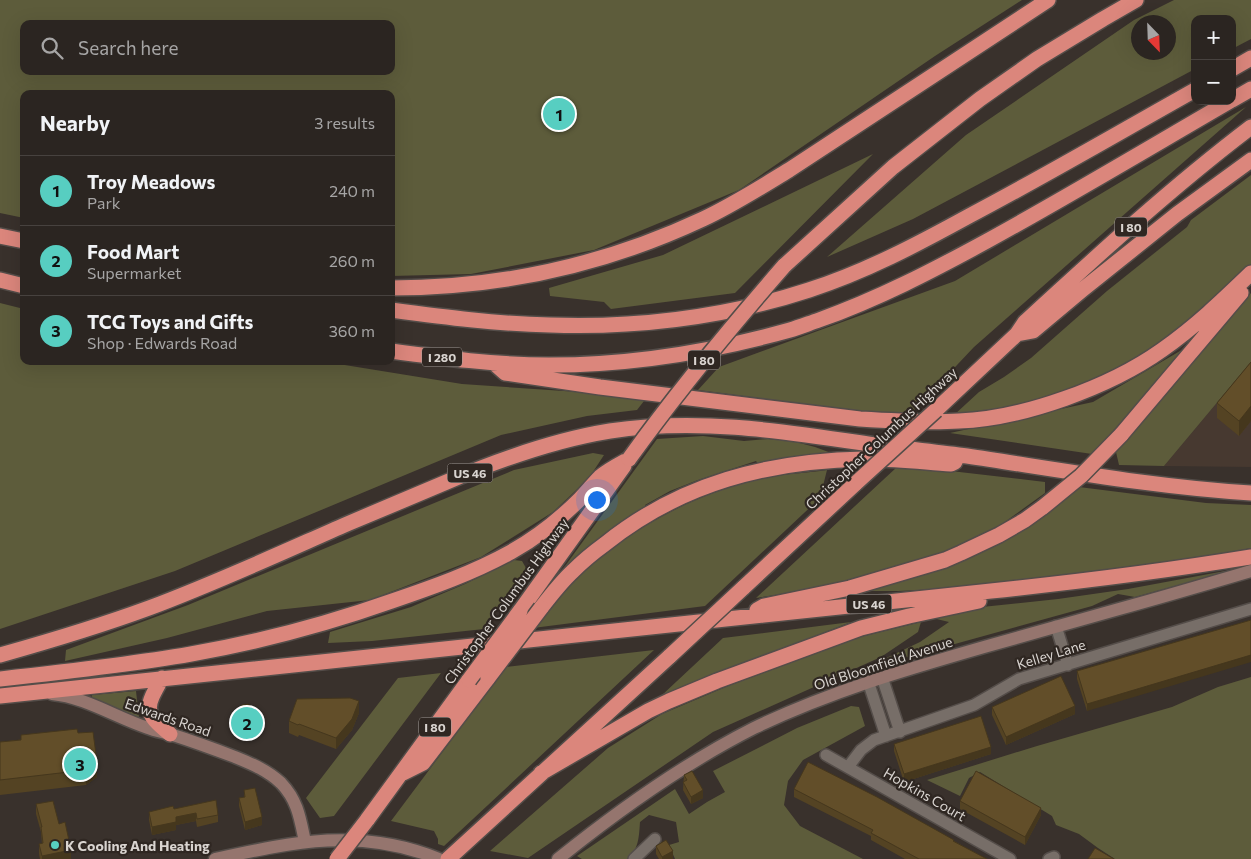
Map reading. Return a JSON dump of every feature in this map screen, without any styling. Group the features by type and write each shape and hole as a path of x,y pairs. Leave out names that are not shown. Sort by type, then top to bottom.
{"highway":[{"path":"395,288 485,283 528,276 586,262 667,235 738,200 789,170 1048,0"},
{"name":"Christopher Columbus Highway","path":"338,859 677,393 784,266 893,167 972,105 1037,59 1136,0"},
{"path":"1236,67 1251,58"},
{"path":"1236,98 1251,89"},
{"path":"395,311 500,323 551,325 618,324 713,314 778,300 842,278 921,242 1000,200 1191,92"},
{"path":"493,362 548,365 593,364 660,358 724,347 791,330 831,316 932,271 1224,105"},
{"name":"Christopher Columbus Highway","path":"448,859 936,410 1017,334 1024,322 1186,179 1251,127"},
{"path":"1017,334 1033,331 1147,238 1251,160"},
{"path":"0,236 20,240"},
{"path":"493,362 505,373 600,387 860,419 960,421 988,418 1024,411 1059,400 1093,387 1136,366 1185,334 1212,311 1251,272"},
{"path":"0,280 20,285"},
{"path":"747,617 764,606 850,588 945,560 999,535 1025,520 1081,476 1121,435 1234,303 1251,280"},
{"name":"I 280","path":"395,351 493,362"},
{"name":"US 46","path":"0,655 67,636 149,608 492,464 547,445 625,429 703,425 838,438 1074,473 1181,487 1251,493"},
{"path":"400,775 423,763 541,608 574,570 612,538 653,510 702,487 750,473 786,466 866,459 951,464 966,456"},
{"path":"0,679 150,661 243,644 334,620 438,585 511,552 535,537 570,509 601,476 629,459"},
{"name":"US 46","path":"0,696 991,592 1191,567 1251,556"},
{"path":"541,773 648,711 669,701 861,628 979,602 991,592"},
{"path":"162,678 152,694 149,708 153,719 170,734"}],"street":[{"name":"Old Bloomfield Avenue","path":"558,859 621,809 704,755 795,709 868,681 1251,571"},
{"name":"Kelley Lane","path":"848,767 856,755 874,740 974,705 1019,679 1251,609"},
{"path":"1056,626 1068,665"},
{"path":"0,650 32,646"},
{"path":"882,677 900,732"},
{"path":"868,681 886,736"},
{"name":"Edwards Road","path":"36,692 60,694 148,728 253,764 280,782 293,798 299,814 305,842"},
{"name":"Hopkins Court","path":"826,755 1010,859"},
{"path":"634,859 655,839"},
{"path":"215,859 277,846 332,840 394,845 438,859"}],"shaded area":[{"path":"0,0 1022,0 935,56 739,190 594,250 471,274 395,276 395,90 20,90 20,217 0,213"},
{"path":"1174,0 1251,0 1251,39 1236,47 1236,15 1191,15 1191,71 913,219 827,257 966,135 1131,22 1131,60 1176,60 1176,15 1144,15"},
{"path":"1246,107 974,347 907,418 698,390 719,367 955,281"},
{"path":"873,154 735,293 611,309 604,302 550,296 549,288 663,255"},
{"path":"1251,175 1251,265 1224,292 1147,355 1094,381 1051,398 1008,409 954,415 979,392 1031,358 1107,291 1187,227 1191,220"},
{"path":"1251,293 1251,362 1164,466 1119,465 1116,452"},
{"path":"0,303 20,308 20,365 345,365 462,384 579,392 644,401 637,410 587,416 501,435 175,571 0,629"},
{"path":"1192,344 1092,454 950,433 1093,402"},
{"path":"1251,362 1251,467 1164,466"},
{"path":"703,436 744,441 768,439 792,441 834,454 759,465 756,461 670,491 645,505 646,508 616,527 584,552 555,580 657,439"},
{"path":"593,453 604,455 589,478 553,512 481,557 370,600 267,611 167,638 65,661 66,650 188,605 514,470"},
{"path":"897,467 942,470 1045,482 1045,493 1002,524 939,555 814,589 756,598"},
{"path":"827,470 820,498 705,606 533,628 570,585 590,566 637,531 663,516 716,492 744,483 778,476"},
{"path":"1079,487 1206,503 1251,505 1251,548 1175,561 1047,577 938,589 872,591 872,589 951,565 973,556 1030,525"},
{"path":"514,560 522,561 526,568 523,575 484,629 372,641 328,643 330,632 411,607"},
{"path":"1225,571 1135,597 1118,594 1092,606 861,670 920,642 949,622 928,617 982,607 1128,589"},
{"path":"851,622 661,696 723,638"},
{"path":"921,622 918,632 881,657 713,732 528,858 490,851 608,748 662,714 728,686 860,637"},
{"path":"654,650 444,846 438,844 434,831 391,821 506,667"},
{"path":"441,673 334,816 320,818 306,798 398,678"},
{"path":"1251,677 1251,859 1115,859 1079,834 1056,825 1052,816 980,772 969,778 960,796 927,780 1172,707 1218,687"},
{"path":"136,691 139,718 92,698 92,695"},
{"path":"851,706 859,707 865,726 803,760 788,781 784,805 800,826 863,859 675,859 669,845 679,842 676,822 649,815 640,822 636,847 627,859 582,859 577,856 675,789 689,814 725,792 713,771 797,728"}],"building":[{"path":"1251,362 1251,406 1239,421 1217,403"},
{"path":"1251,620 1251,655 1087,704 1077,671"},
{"path":"1061,676 1075,706 1006,737 992,707"},
{"path":"350,698 359,701 352,719 336,738 289,721 297,699"},
{"path":"248,704 258,711 250,727 235,720 240,707"},
{"path":"981,716 991,747 904,774 894,744"},
{"path":"77,729 78,733 93,732 97,762 86,770 0,780 0,742 21,740 21,735"},
{"path":"808,762 877,797 987,859 919,859 871,833 873,830 794,789"},
{"path":"692,771 703,790 691,797 683,782 687,780 684,775"},
{"path":"976,771 1041,808 1025,837 960,801"},
{"path":"255,788 262,817 245,822 239,798 245,797 244,790"},
{"path":"216,800 218,815 197,819 196,813 176,817 176,822 152,827 149,812 173,806 174,809"},
{"path":"53,801 59,824 65,822 71,850 42,856 39,844 43,843 42,827 36,804"},
{"path":"666,840 673,851 662,857 656,846"},
{"path":"1095,848 1114,859 1088,859"}],"place":[{"name":"Troy Meadows","path":"559,114"},
{"name":"Food Mart","path":"247,723"},
{"name":"TCG Toys and Gifts","path":"80,764"},
{"name":"K Cooling And Heating","path":"55,845"}]}
